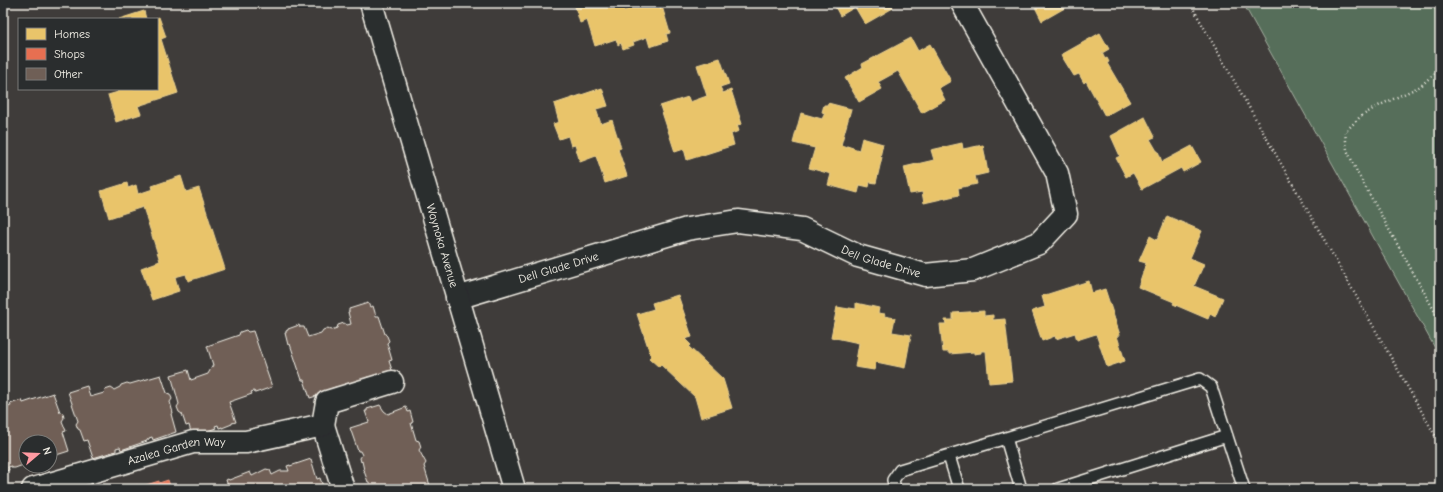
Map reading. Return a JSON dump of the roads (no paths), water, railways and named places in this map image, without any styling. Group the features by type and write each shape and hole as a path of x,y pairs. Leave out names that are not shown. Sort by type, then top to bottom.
{"street":[{"name":"Waynoka Avenue","path":"371,3 514,489"},
{"name":"Dell Glade Drive","path":"457,298 687,229 738,221 802,228 858,256 925,274 973,270 1039,243 1066,214 1057,173 962,3"},
{"path":"343,489 323,425 327,402 392,382"},
{"name":"Azalea Garden Way","path":"33,489 192,442 246,442 323,425"}],"lane":[{"path":"895,489 893,480 900,470 1200,379 1212,387 1244,489"},
{"path":"1058,489 1227,436"},
{"path":"1006,438 1021,489"},
{"path":"949,456 959,489"}]}
